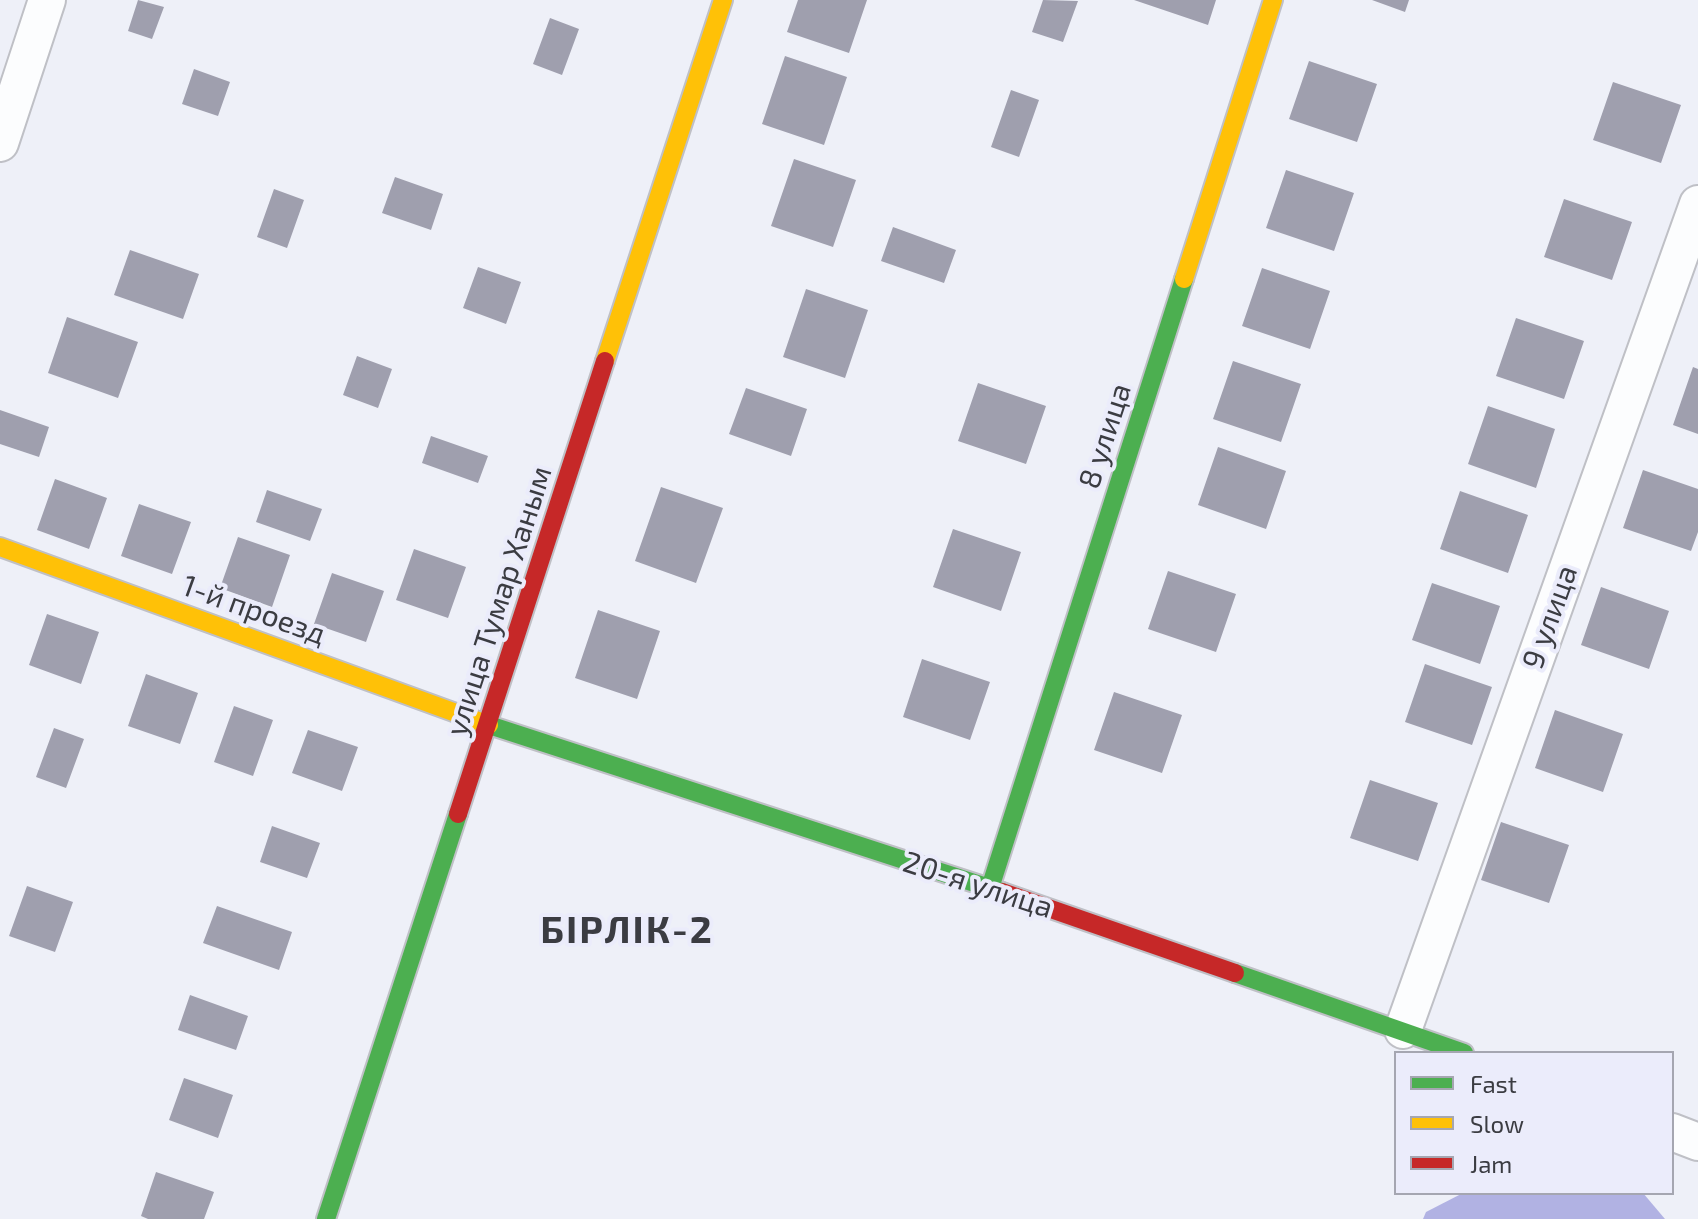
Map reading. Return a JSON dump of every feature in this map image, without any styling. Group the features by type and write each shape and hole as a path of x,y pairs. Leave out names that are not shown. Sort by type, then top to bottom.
{"street":[{"path":"0,143 47,0"},
{"name":"улица Тумар Ханым","path":"326,1219 723,0"},
{"name":"8 улица","path":"990,888 1273,0"},
{"name":"9 улица","path":"1403,1030 1698,204"},
{"name":"1-й проезд","path":"0,547 489,725"},
{"name":"20-я улица","path":"489,725 990,888 1459,1051"},
{"path":"1674,1133 1698,1142"}],"water":[{"path":"1459,1195 1645,1195 1665,1219 1423,1219 1426,1212"}],"building":[{"path":"138,0 164,7 152,39 128,31"},
{"path":"798,0 867,0 849,53 787,32"},
{"path":"1043,0 1078,1 1063,42 1032,32"},
{"path":"1134,0 1216,0 1208,25"},
{"path":"1372,0 1409,0 1405,12"},
{"path":"550,18 579,29 562,75 533,64"},
{"path":"785,56 847,77 824,145 762,124"},
{"path":"1309,61 1377,84 1357,142 1289,119"},
{"path":"194,69 230,82 218,116 182,104"},
{"path":"1613,82 1681,105 1661,163 1593,140"},
{"path":"1011,90 1039,100 1019,157 991,147"},
{"path":"794,159 856,180 833,247 771,226"},
{"path":"1286,170 1354,193 1334,251 1266,228"},
{"path":"395,177 443,194 431,230 382,213"},
{"path":"274,189 304,200 287,248 257,237"},
{"path":"1564,199 1632,222 1612,280 1544,257"},
{"path":"893,227 956,250 944,283 881,261"},
{"path":"130,250 199,274 183,319 114,295"},
{"path":"478,267 521,282 506,324 463,308"},
{"path":"1262,268 1330,291 1310,349 1242,326"},
{"path":"806,289 868,310 845,378 783,357"},
{"path":"67,317 138,342 118,398 48,373"},
{"path":"1516,318 1584,341 1564,399 1496,376"},
{"path":"357,356 392,369 378,408 343,395"},
{"path":"1233,361 1301,384 1281,442 1213,419"},
{"path":"1693,367 1698,369 1698,434 1673,425"},
{"path":"978,383 1046,406 1026,464 958,441"},
{"path":"746,388 807,409 791,456 729,434"},
{"path":"1488,406 1555,429 1536,488 1468,464"},
{"path":"0,410 49,427 39,457 0,444"},
{"path":"431,436 488,456 478,483 422,463"},
{"path":"1218,447 1286,471 1266,529 1198,505"},
{"path":"1643,470 1698,489 1698,532 1691,551 1623,528"},
{"path":"55,479 107,498 89,549 37,530"},
{"path":"661,487 723,508 696,583 635,561"},
{"path":"267,490 322,509 310,541 256,522"},
{"path":"1460,491 1528,515 1508,573 1440,549"},
{"path":"139,504 191,522 172,574 121,556"},
{"path":"953,529 1021,552 1001,611 933,587"},
{"path":"238,537 290,555 272,607 220,588"},
{"path":"414,549 466,567 448,618 396,600"},
{"path":"1168,571 1236,594 1216,652 1148,629"},
{"path":"332,573 384,591 366,642 314,624"},
{"path":"1432,583 1500,606 1480,664 1412,640"},
{"path":"1601,587 1669,611 1649,669 1581,645"},
{"path":"598,610 660,631 637,699 575,678"},
{"path":"47,614 99,632 81,684 29,665"},
{"path":"922,659 990,682 970,740 903,717"},
{"path":"1425,664 1492,687 1472,745 1405,722"},
{"path":"146,674 198,693 180,744 128,726"},
{"path":"1114,692 1182,715 1162,773 1094,750"},
{"path":"234,706 273,720 253,776 214,762"},
{"path":"1555,710 1623,734 1603,792 1535,768"},
{"path":"54,728 84,739 66,788 36,777"},
{"path":"308,730 358,747 342,791 292,773"},
{"path":"1370,780 1438,803 1418,861 1350,838"},
{"path":"1501,822 1569,845 1549,903 1481,880"},
{"path":"272,826 320,843 307,878 260,862"},
{"path":"27,886 73,902 55,952 9,936"},
{"path":"217,906 292,932 279,970 203,943"},
{"path":"190,995 248,1016 236,1050 178,1030"},
{"path":"184,1078 233,1095 218,1138 169,1120"},
{"path":"156,1172 214,1192 204,1219 148,1219 141,1216"}],"traffic: fast":[{"path":"990,888 1184,279"},
{"path":"489,725 1002,892"},
{"path":"326,1219 458,814"},
{"path":"1235,973 1458,1051"}],"traffic: slow":[{"path":"605,361 723,0"},
{"path":"1184,279 1273,0"},
{"path":"0,547 489,725"}],"traffic: jam":[{"path":"458,814 605,361"},
{"path":"1002,892 1235,973"}],"district":[{"name":"БІРЛІК-2","path":"627,930"}]}
